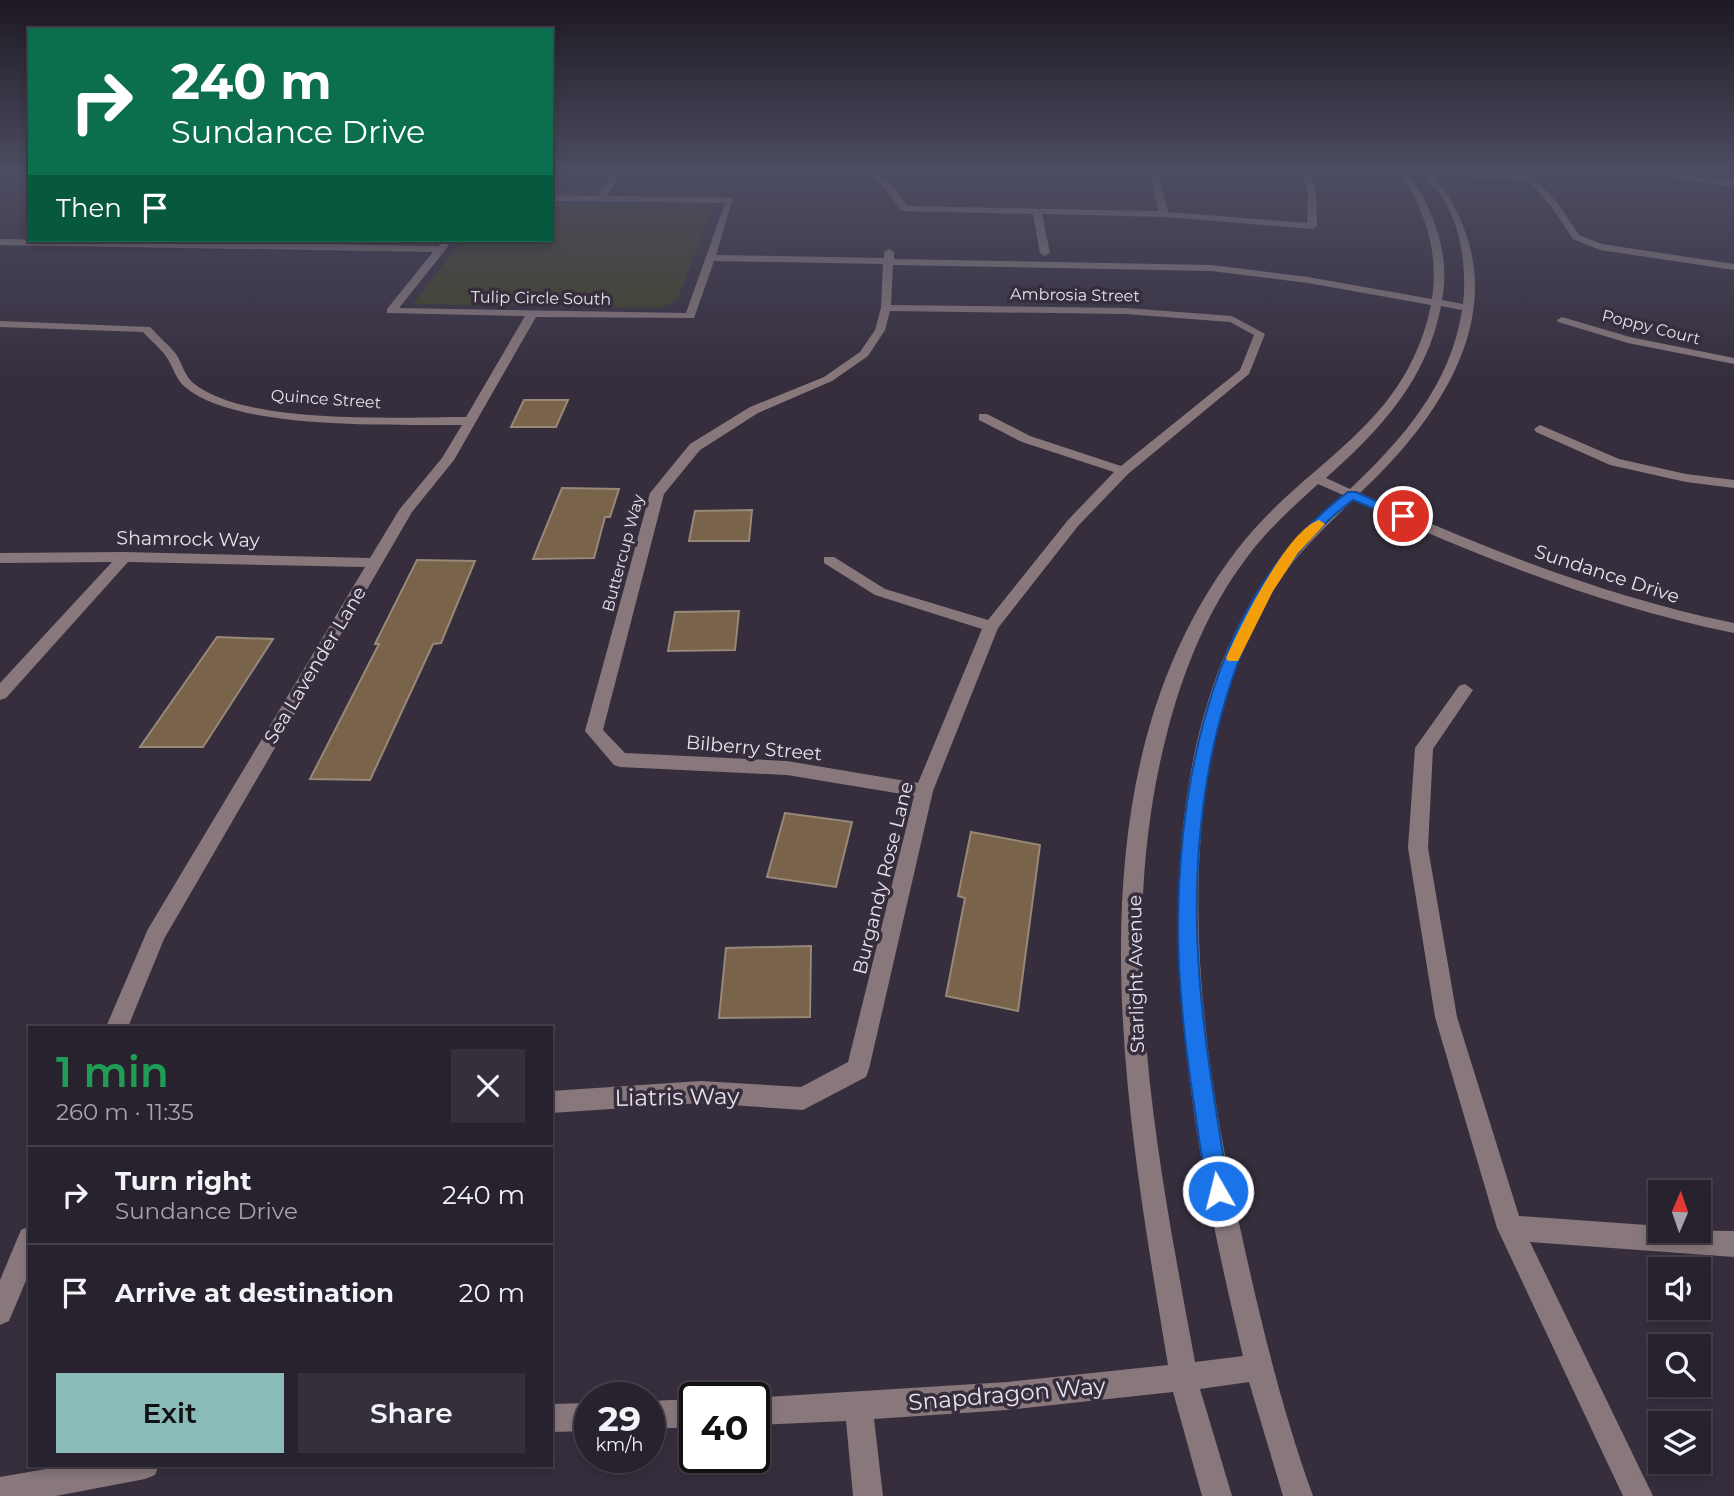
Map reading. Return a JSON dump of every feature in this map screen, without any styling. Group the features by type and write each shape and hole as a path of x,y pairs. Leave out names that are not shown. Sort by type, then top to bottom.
{"street":[{"path":"716,241 712,253 889,256 1210,268 1439,298"},
{"path":"1043,241 1045,253"},
{"name":"Starlight Avenue","path":"1217,1496 1184,1378 1151,1188 1135,1039 1131,918 1141,811 1166,707 1196,629 1227,577 1256,536 1385,413 1418,365 1437,316 1442,267 1437,241"},
{"path":"1298,1496 1259,1367 1218,1191 1196,1045 1188,928 1192,822 1211,719 1238,643 1266,591 1294,551 1332,509 1352,495 1419,424 1451,373 1468,322 1471,271 1464,241"},
{"path":"1586,241 1601,247 1734,267"},
{"path":"0,242 444,244"},
{"path":"0,256 21,242"},
{"name":"Tulip Circle South","path":"444,244 391,311 690,316 712,253"},
{"path":"889,256 1045,253 1161,256 1262,263 1468,304"},
{"name":"Buttercup Way","path":"621,760 594,731 657,494 695,447 754,410 828,380 864,354 880,330 886,308 889,256"},
{"name":"Ambrosia Street","path":"886,308 1126,311 1232,320 1259,334"},
{"name":"Sea Lavender Lane","path":"117,1026 155,935 406,510 449,460 532,314"},
{"name":"Poppy Court","path":"1562,320 1628,340 1734,361"},
{"name":"Quince Street","path":"0,324 146,329 172,357 179,374 192,387 229,402 270,412 308,417 472,421"},
{"name":"Burgandy Rose Lane","path":"803,1098 858,1069 924,791 991,626 1073,523 1123,471 1245,372 1259,334"},
{"path":"983,417 1026,439 1123,471"},
{"path":"1540,429 1615,462 1686,478 1734,484"},
{"name":"Sundance Drive","path":"1317,479 1555,582 1688,620 1734,628"},
{"path":"0,694 124,557"},
{"name":"Shamrock Way","path":"0,558 124,557 375,563"},
{"path":"829,561 880,592 991,626"},
{"path":"1465,690 1424,748 1418,848 1446,1017 1510,1228 1638,1496"},
{"name":"Bilberry Street","path":"621,760 787,768 924,791"},
{"name":"Liatris Way","path":"553,1102 701,1092 803,1098"},
{"path":"1510,1228 1734,1244"},
{"path":"0,1312 28,1244"},
{"name":"Snapdragon Way","path":"770,1410 859,1407 1184,1378 1259,1367"},
{"path":"859,1407 869,1496"},
{"path":"553,1418 574,1417"},
{"path":"0,1492 134,1467"}],"green space":[{"path":"700,241 677,300 660,308 413,304 460,242"}],"building":[{"path":"524,400 568,400 556,427 511,427"},
{"path":"562,488 619,489 610,517 605,517 594,558 533,559"},
{"path":"752,510 749,541 689,541 695,511"},
{"path":"417,560 475,561 441,643 433,644 370,780 310,779 379,644 375,644"},
{"path":"739,611 735,650 668,651 675,612"},
{"path":"217,637 273,639 203,747 140,747"},
{"path":"785,813 852,822 836,887 767,877"},
{"path":"971,832 1040,845 1018,1011 946,996 965,898 958,896"},
{"path":"811,946 810,1017 719,1018 726,948"}],"slow traffic":[{"path":"1233,658 1238,643 1266,591 1294,551 1319,524"}],"route":[{"path":"1218,1191 1196,1045 1188,928 1192,822 1211,719 1238,643 1266,591 1294,551 1332,509 1352,495 1403,516"}]}
